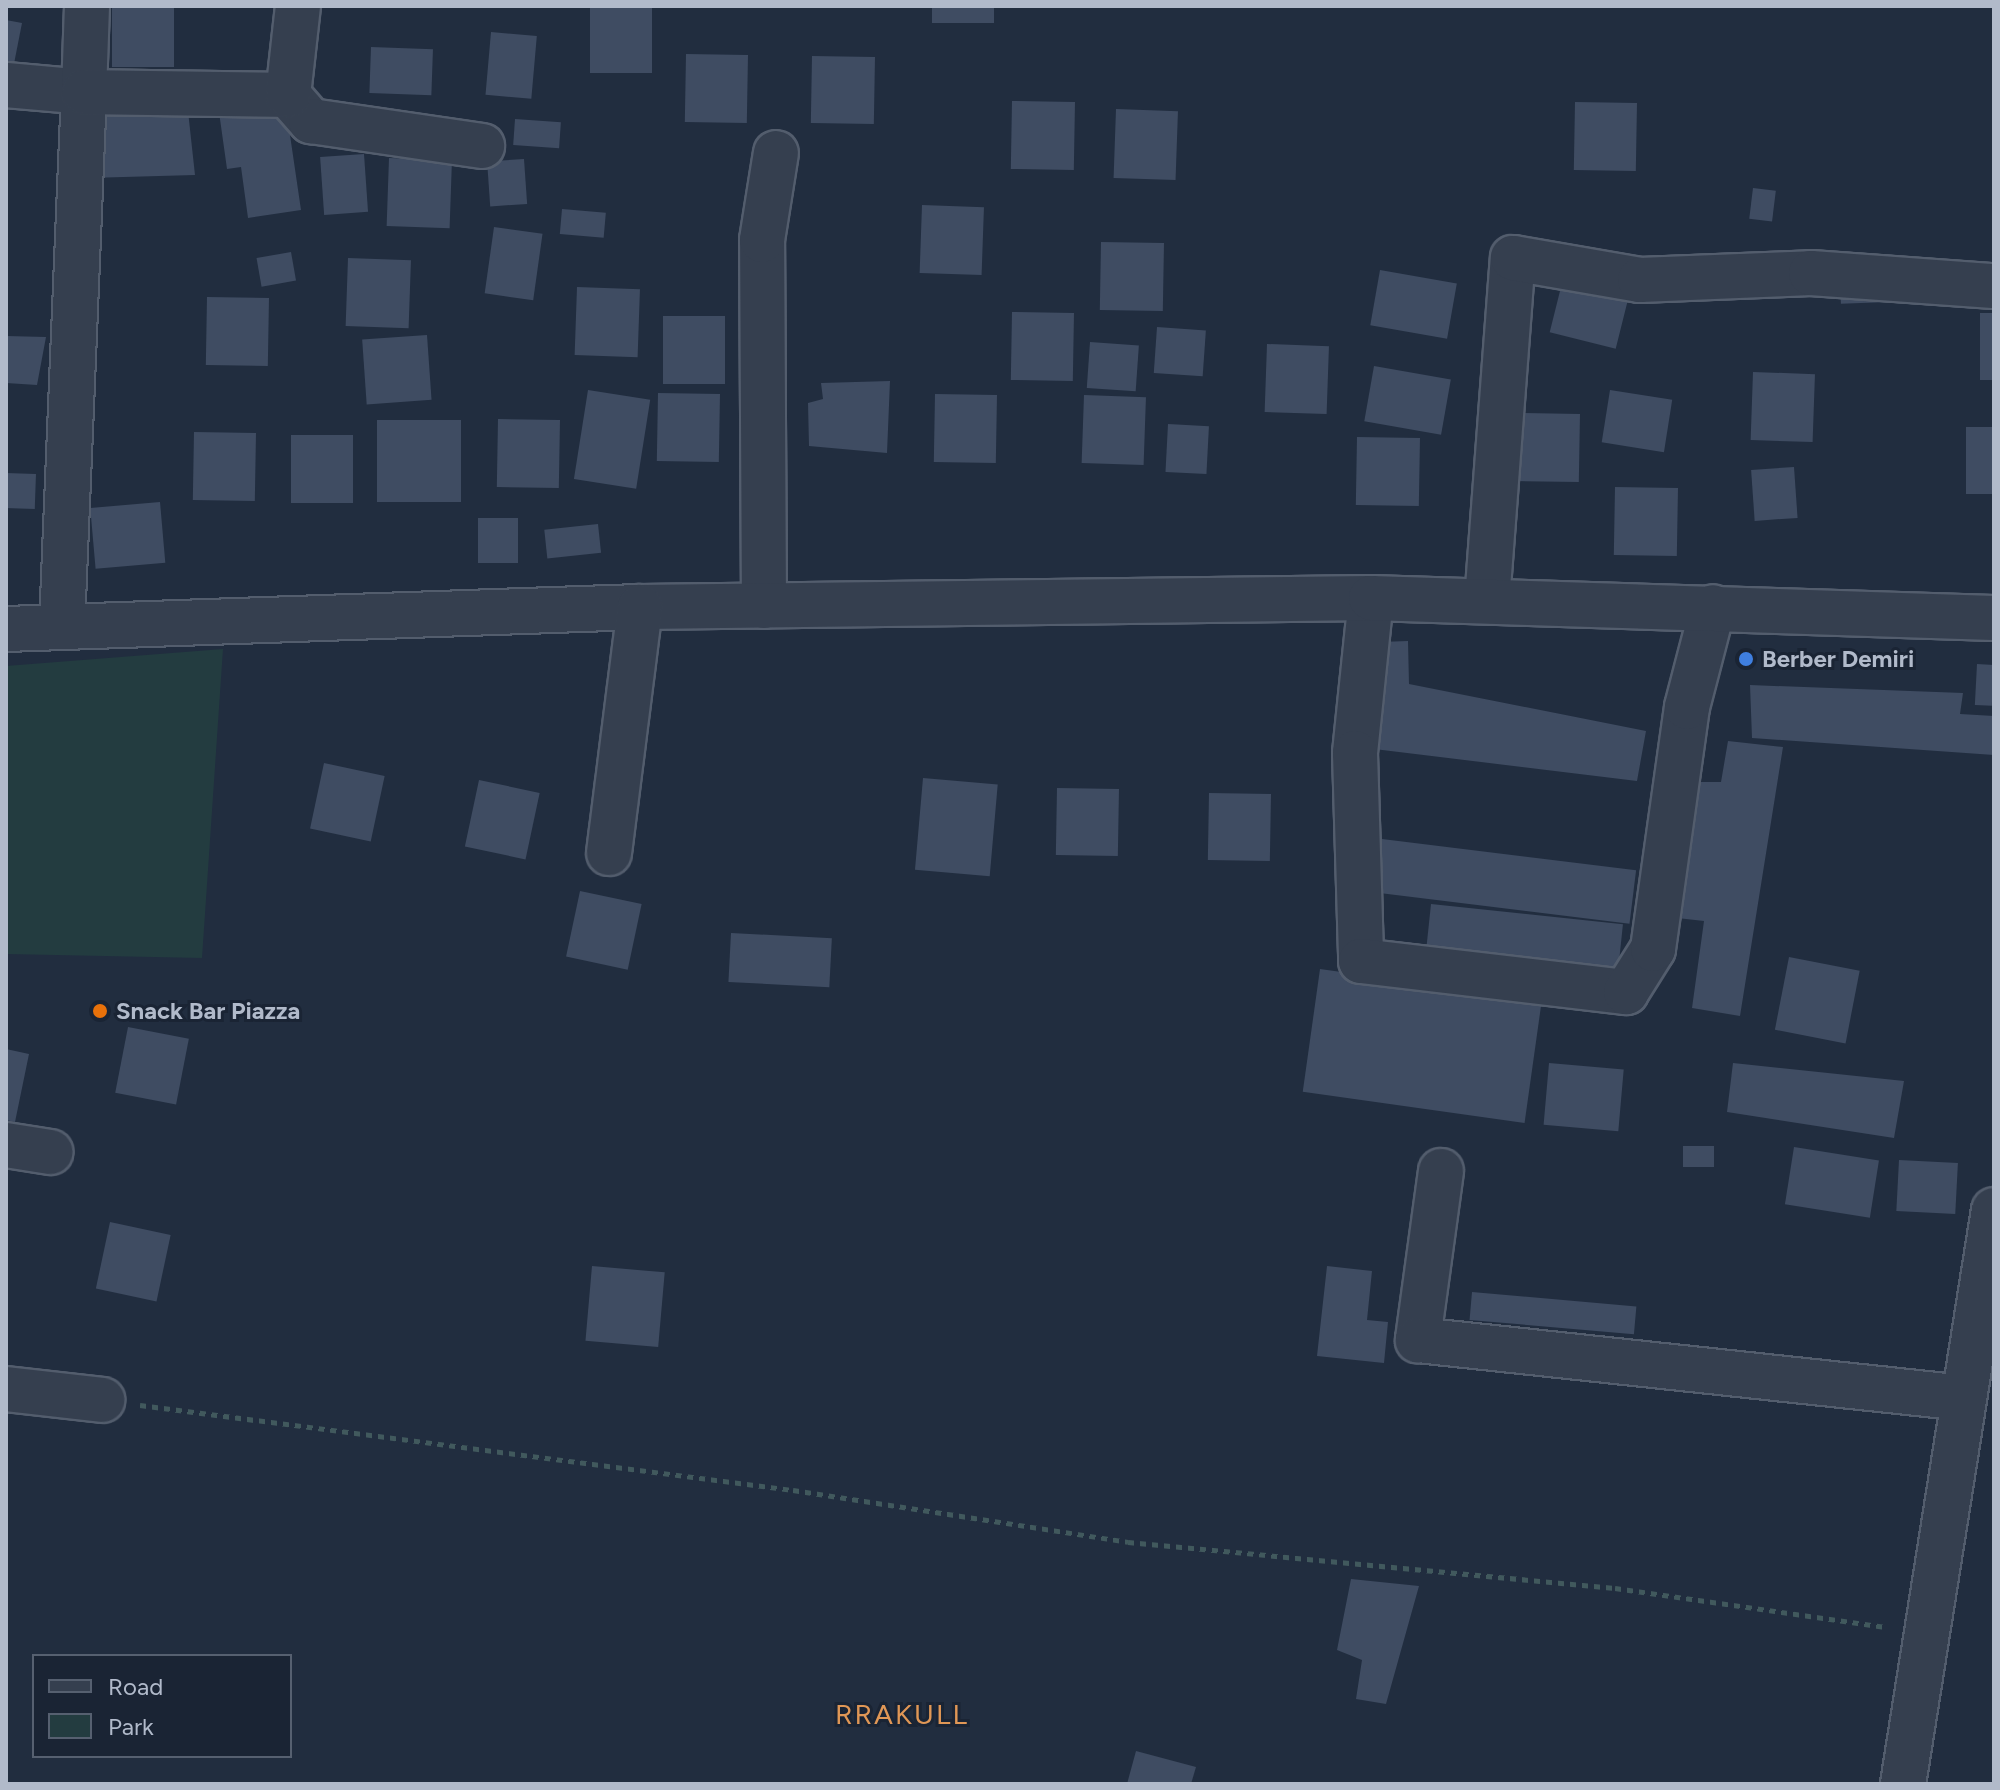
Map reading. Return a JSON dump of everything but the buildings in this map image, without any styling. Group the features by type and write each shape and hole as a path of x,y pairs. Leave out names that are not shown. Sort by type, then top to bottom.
{"street":[{"path":"62,625 87,6"},
{"path":"288,95 298,6"},
{"path":"6,85 84,92 288,95 311,121 482,146"},
{"path":"764,606 762,240 776,153"},
{"path":"1487,601 1513,258 1640,280 1811,273 1994,286"},
{"path":"6,629 640,607 1371,598 1994,618"},
{"path":"1371,598 1355,753 1361,961 1626,992 1653,949 1687,707 1713,607"},
{"path":"609,853 640,607"},
{"path":"6,1145 50,1152"},
{"path":"1441,1171 1418,1340 1964,1398"},
{"path":"1903,1784 1993,1221"},
{"path":"6,1389 102,1400"}],"path":[{"path":"102,1400 793,1490 1128,1542 1615,1588 1928,1632"}],"green space":[{"path":"223,649 202,958 6,954 6,666"}],"place":[{"name":"Berber Demiri","path":"1746,659"},
{"name":"Snack Bar Piazza","path":"100,1011"}],"district":[{"name":"RRAKULL","path":"902,1714"}]}
